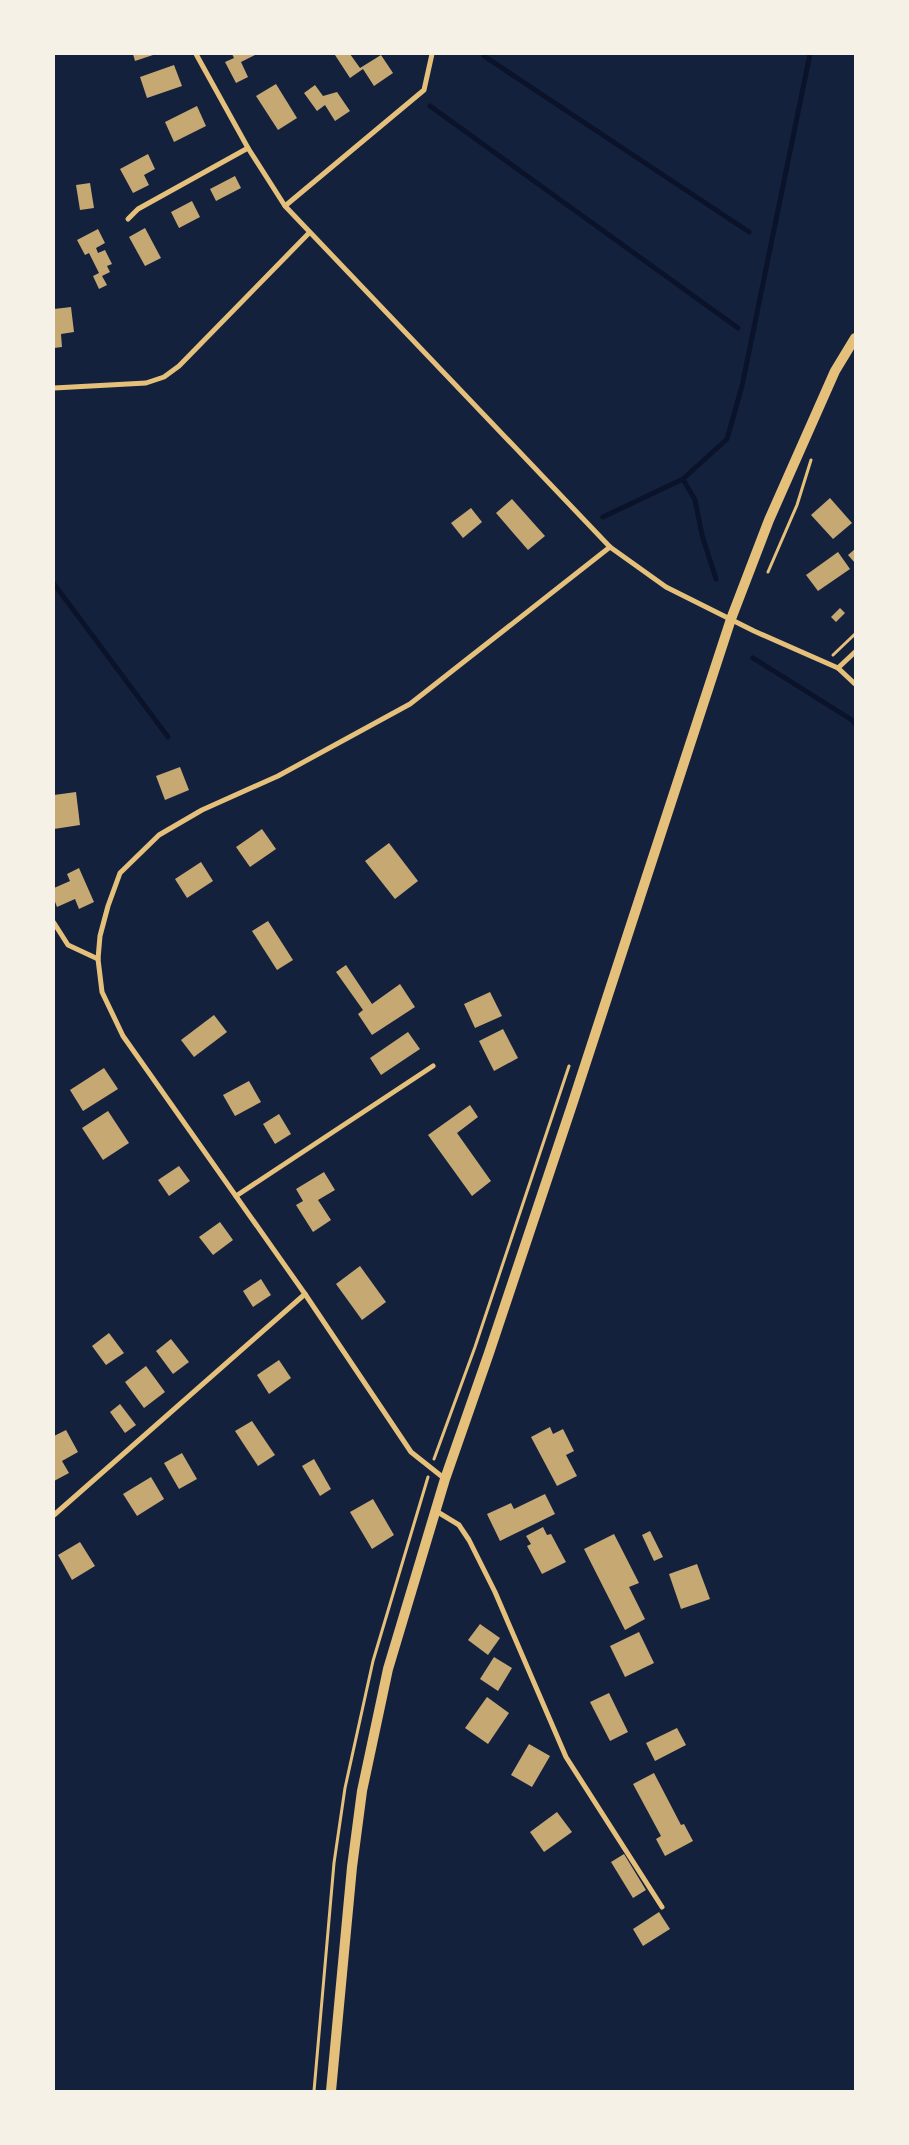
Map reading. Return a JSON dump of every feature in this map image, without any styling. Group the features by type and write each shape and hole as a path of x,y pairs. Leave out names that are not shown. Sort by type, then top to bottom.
{"main road":[{"path":"331,2091 351,1876 362,1791 388,1669 435,1510 489,1353 731,619 769,520 836,371 855,338"}],"street":[{"path":"196,54 248,148 285,206 610,547 666,587 754,631 838,668 855,684"},
{"path":"285,206 424,90 432,54"},
{"path":"128,219 138,209 248,148"},
{"path":"54,388 146,383 164,377 179,366 309,233"},
{"path":"445,1479 411,1452 305,1294 123,1036 102,992 98,959 102,928 120,873 159,835 202,810 278,776 410,704 610,547"},
{"path":"838,668 855,652"},
{"path":"54,923 68,944 98,959"},
{"path":"236,1196 433,1066"},
{"path":"54,1516 305,1294"},
{"path":"435,1510 459,1526 469,1540 495,1592 566,1758 662,1907"}],"path":[{"path":"768,572 797,505 812,458"},
{"path":"833,655 855,634"}],"building":[{"path":"133,54 156,54 135,61"},
{"path":"232,54 257,54 241,62 248,77 236,83 225,62 234,58"},
{"path":"350,54 360,68 381,55 393,73 374,86 363,69 350,78 335,55"},
{"path":"174,65 182,86 147,98 140,77"},
{"path":"276,84 297,118 278,130 256,96"},
{"path":"315,85 323,96 337,92 350,111 335,121 325,105 317,111 304,93"},
{"path":"197,106 206,126 174,142 165,122"},
{"path":"148,154 155,169 144,175 149,185 133,193 120,169"},
{"path":"235,176 241,188 216,201 210,189"},
{"path":"90,183 94,208 80,210 76,185"},
{"path":"192,201 200,217 179,228 171,212"},
{"path":"145,228 161,258 145,266 129,237"},
{"path":"98,229 105,243 96,248 98,253 105,250 112,264 107,266 110,272 102,276 107,285 99,289 93,276 99,273 89,253 85,255 77,240"},
{"path":"71,307 74,332 61,334 62,347 54,348 54,309"},
{"path":"830,498 852,523 833,539 811,515"},
{"path":"512,499 545,536 528,550 496,513"},
{"path":"471,508 482,522 463,538 451,523"},
{"path":"855,549 855,563 848,555"},
{"path":"838,552 850,569 818,591 806,575"},
{"path":"840,608 845,613 836,622 831,617"},
{"path":"180,767 189,790 165,800 156,776"},
{"path":"76,792 80,825 54,829 54,795"},
{"path":"262,829 276,849 250,867 236,847"},
{"path":"389,843 418,881 395,899 365,861"},
{"path":"201,862 213,881 187,898 175,879"},
{"path":"79,868 94,902 79,909 75,899 57,907 54,899 54,888 70,881 67,874"},
{"path":"268,921 293,960 277,970 252,931"},
{"path":"346,965 372,1004 400,984 415,1007 372,1035 358,1014 363,1010 336,972"},
{"path":"490,992 502,1016 475,1028 464,1004"},
{"path":"214,1015 227,1032 194,1057 181,1040"},
{"path":"503,1029 518,1058 494,1071 479,1041"},
{"path":"408,1032 420,1049 381,1075 370,1058"},
{"path":"104,1068 118,1089 83,1111 70,1090"},
{"path":"249,1081 261,1102 235,1116 223,1095"},
{"path":"470,1105 478,1117 457,1133 491,1181 472,1196 428,1135"},
{"path":"108,1111 129,1143 103,1160 82,1128"},
{"path":"279,1114 291,1134 275,1144 263,1124"},
{"path":"179,1166 190,1181 169,1196 158,1180"},
{"path":"324,1172 335,1190 318,1200 331,1220 313,1232 296,1205 303,1201 296,1189"},
{"path":"220,1222 233,1240 213,1255 199,1237"},
{"path":"360,1266 386,1302 362,1320 336,1284"},
{"path":"261,1279 271,1295 253,1307 243,1291"},
{"path":"109,1333 124,1353 106,1365 92,1346"},
{"path":"171,1339 189,1362 173,1374 156,1351"},
{"path":"279,1360 291,1378 269,1394 257,1375"},
{"path":"146,1366 165,1392 144,1408 125,1382"},
{"path":"120,1404 136,1425 125,1433 110,1412"},
{"path":"252,1421 275,1455 258,1466 235,1431"},
{"path":"550,1427 553,1434 563,1429 574,1451 566,1455 577,1476 557,1486 531,1437"},
{"path":"66,1430 78,1452 62,1461 69,1473 54,1481 54,1436"},
{"path":"182,1453 197,1479 179,1489 164,1463"},
{"path":"314,1459 331,1489 320,1496 302,1466"},
{"path":"151,1477 164,1499 137,1516 123,1494"},
{"path":"545,1494 555,1514 500,1541 487,1514 511,1503 514,1509"},
{"path":"373,1499 394,1535 372,1549 350,1512"},
{"path":"543,1527 547,1535 551,1534 566,1562 542,1574 527,1546 531,1544 526,1536"},
{"path":"650,1531 663,1557 654,1561 642,1535"},
{"path":"614,1534 639,1583 629,1587 645,1619 625,1630 584,1549"},
{"path":"80,1542 95,1566 72,1580 58,1555"},
{"path":"697,1564 710,1599 681,1609 669,1574"},
{"path":"480,1624 500,1638 488,1655 468,1640"},
{"path":"639,1632 654,1663 625,1677 610,1646"},
{"path":"494,1657 512,1668 498,1691 480,1679"},
{"path":"609,1693 628,1732 610,1741 590,1702"},
{"path":"487,1697 509,1713 488,1744 465,1728"},
{"path":"677,1728 686,1745 655,1761 646,1743"},
{"path":"529,1744 550,1756 532,1787 511,1775"},
{"path":"654,1773 681,1825 684,1824 693,1841 665,1856 656,1839 661,1836 633,1784"},
{"path":"557,1812 572,1832 544,1852 530,1832"},
{"path":"624,1854 646,1890 633,1898 611,1862"},
{"path":"659,1912 670,1929 643,1946 633,1929"}],"waterway":[{"path":"603,517 683,479 727,439 742,386 810,54"},
{"path":"484,56 749,232"},
{"path":"430,106 738,328"},
{"path":"683,479 695,500 702,535 716,579"},
{"path":"54,584 168,737"},
{"path":"753,658 852,720 855,724"}]}
